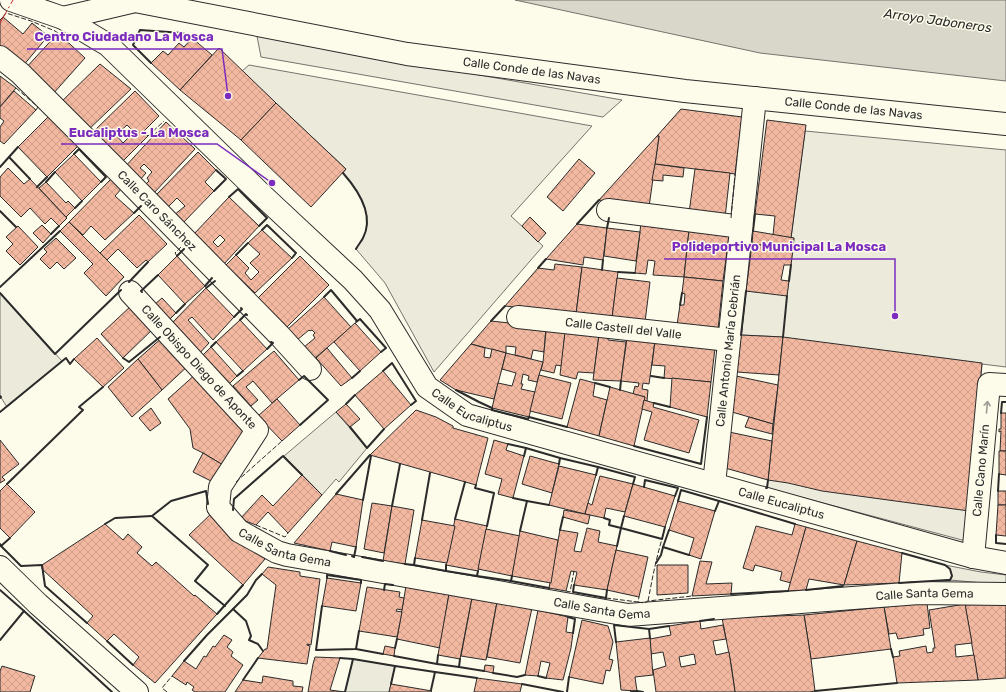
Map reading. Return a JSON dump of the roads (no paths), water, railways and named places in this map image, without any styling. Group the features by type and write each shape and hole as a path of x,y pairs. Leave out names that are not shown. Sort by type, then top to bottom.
{"street":[{"name":"Calle Eucaliptus","path":"11,0 63,18 108,45 247,180 353,280 380,310 427,387 467,415 973,557 1006,563"},
{"name":"Calle Conde de las Navas","path":"63,18 135,1 406,54 685,91 1006,124"},
{"name":"Calle Caro Sánchez","path":"0,57 20,73 147,200 280,336 310,369"},
{"name":"Calle Antonio María Cebrián","path":"714,484 755,98"},
{"path":"608,210 742,227"},
{"name":"Calle Obispo Diego de Aponte","path":"130,292 257,430 220,487 218,507"},
{"name":"Calle Castell del Valle","path":"518,317 729,340"},
{"name":"Calle Cano Marín","path":"973,557 997,385"},
{"name":"Calle Santa Gema","path":"218,507 239,531 277,552 287,555 628,615 919,593 1006,594"},
{"path":"0,568 137,692"}],"water":[{"name":"Arroyo Jaboneros","path":"515,0 1006,0 1006,81 760,53"}],"place":[{"name":"Centro Ciudadano La Mosca","path":"228,96"},
{"name":"Eucaliptus - La Mosca","path":"272,183"},
{"name":"Polideportivo Municipal La Mosca","path":"895,316"}]}
